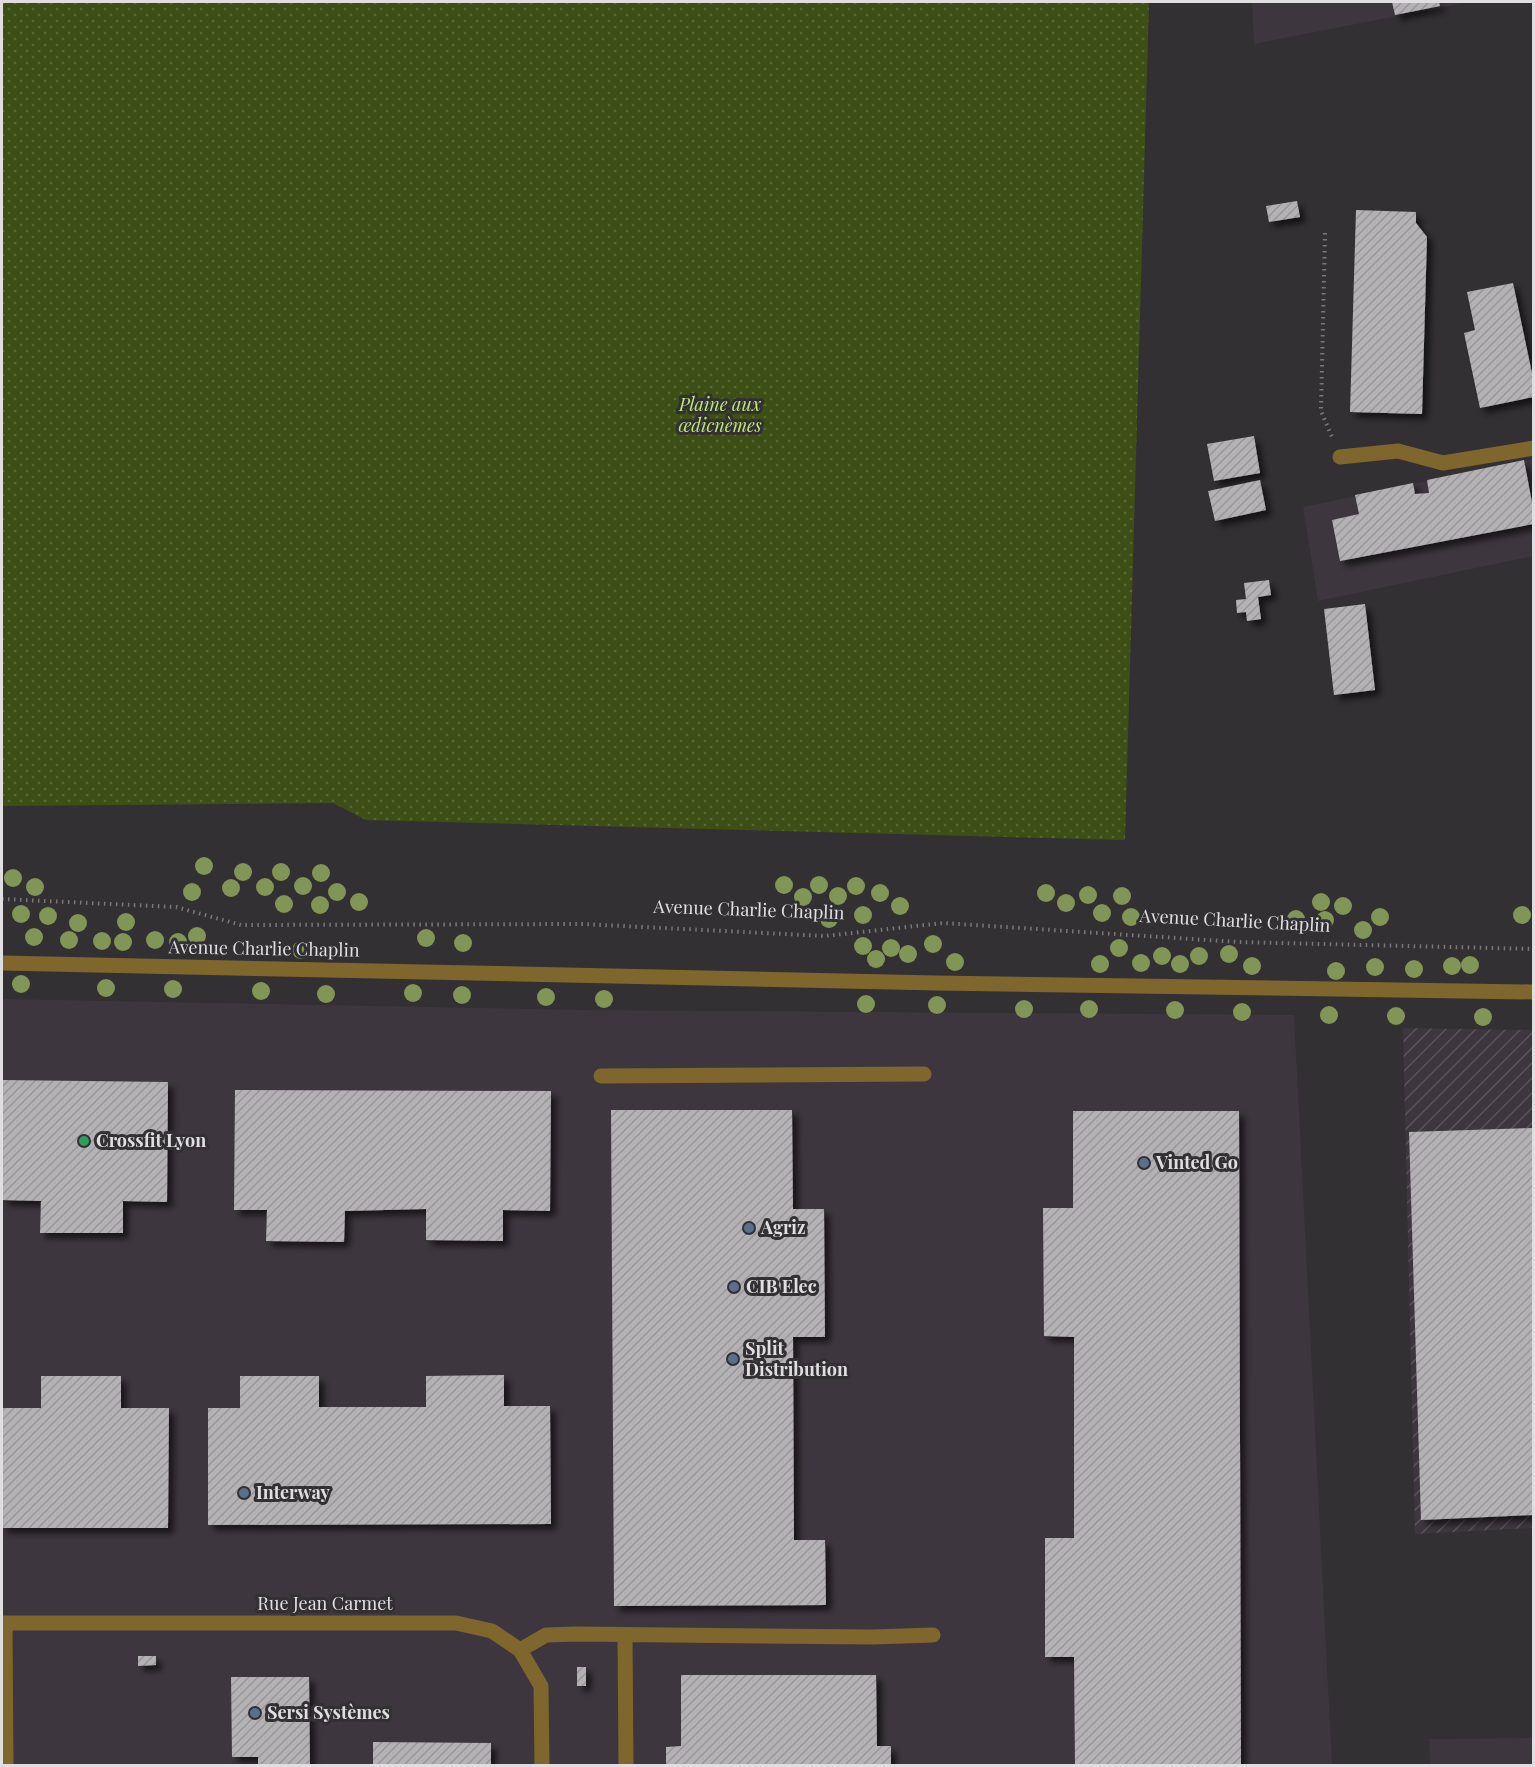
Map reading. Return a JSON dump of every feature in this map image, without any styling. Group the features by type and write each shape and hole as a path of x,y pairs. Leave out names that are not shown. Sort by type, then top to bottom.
{"street":[{"path":"1340,457 1398,451 1443,463 1533,448"},
{"name":"Avenue Charlie Chaplin","path":"2,963 937,983 1533,992"},
{"path":"601,1076 924,1074"},
{"path":"3,1623 6,1766"},
{"name":"Rue Jean Carmet","path":"3,1623 456,1623 492,1631 520,1650 541,1686 542,1766"},
{"path":"520,1650 546,1635 872,1637 933,1635"},
{"path":"625,1635 626,1766"}],"path":[{"path":"1325,233 1321,411 1340,457"},
{"name":"Avenue Charlie Chaplin","path":"2,899 176,907 241,925 582,924 825,936 943,923 1238,942 1533,949"}],"shaded area":[{"path":"1252,2 1469,2 1254,44"},
{"path":"1533,459 1533,556 1318,601 1303,507"},
{"path":"2,999 585,1010 1294,1015 1332,1765 2,1766"},
{"path":"1403,1028 1533,1030 1533,1528 1415,1534"},
{"path":"1533,1738 1533,1765 1430,1765 1429,1739"}],"green space":[{"name":"Plaine aux œdicnèmes","path":"2,2 1149,2 1125,840 366,820 333,803 2,806"}],"building":[{"path":"1392,2 1439,2 1440,6 1395,15"},
{"path":"1297,201 1300,217 1269,222 1266,206"},
{"path":"1356,210 1416,212 1416,223 1427,237 1422,414 1350,412"},
{"path":"1513,283 1533,378 1533,397 1480,408 1464,333 1475,330 1467,292"},
{"path":"1254,436 1260,473 1214,481 1207,444"},
{"path":"1524,460 1533,508 1533,524 1340,561 1332,520 1359,514 1355,495 1413,483 1415,494 1429,493 1427,480"},
{"path":"1260,480 1266,510 1215,521 1208,491"},
{"path":"1269,580 1271,595 1258,597 1261,619 1247,621 1246,612 1237,613 1236,600 1246,599 1244,583"},
{"path":"1365,604 1375,690 1334,695 1324,609"},
{"name":"Crossfit Lyon","path":"2,1080 168,1082 167,1202 123,1201 123,1233 40,1233 41,1201 2,1200"},
{"path":"235,1090 551,1091 550,1211 503,1210 503,1241 426,1240 426,1209 345,1211 344,1242 266,1241 267,1210 234,1210"},
{"path":"611,1110 792,1110 793,1209 824,1209 825,1337 793,1337 794,1540 825,1540 826,1605 614,1606"},
{"path":"1073,1111 1239,1111 1241,1766 1075,1766 1074,1657 1045,1657 1045,1538 1074,1538 1074,1337 1044,1336 1043,1208 1073,1208"},
{"path":"1533,1128 1533,1515 1421,1520 1409,1132"},
{"path":"504,1375 504,1406 550,1406 551,1524 208,1525 208,1408 240,1408 240,1376 319,1376 319,1407 426,1407 426,1376"},
{"path":"41,1376 121,1376 121,1408 169,1408 168,1528 2,1528 2,1408 41,1408"},
{"path":"138,1656 156,1656 156,1665 138,1666"},
{"path":"577,1667 586,1667 586,1686 577,1686"},
{"path":"681,1675 876,1675 877,1746 891,1746 891,1766 666,1766 666,1747 681,1746"},
{"path":"231,1677 309,1677 310,1766 258,1766 258,1757 232,1757"},
{"path":"373,1742 491,1743 491,1766 373,1766"}],"place":[{"name":"Crossfit Lyon","path":"84,1141"},
{"name":"Vinted Go","path":"1144,1163"},
{"name":"Agriz","path":"749,1228"},
{"name":"CIB Elec","path":"734,1287"},
{"name":"Split Distribution","path":"733,1359"},
{"name":"Interway","path":"244,1493"},
{"name":"Sersi Systèmes","path":"255,1713"}]}
